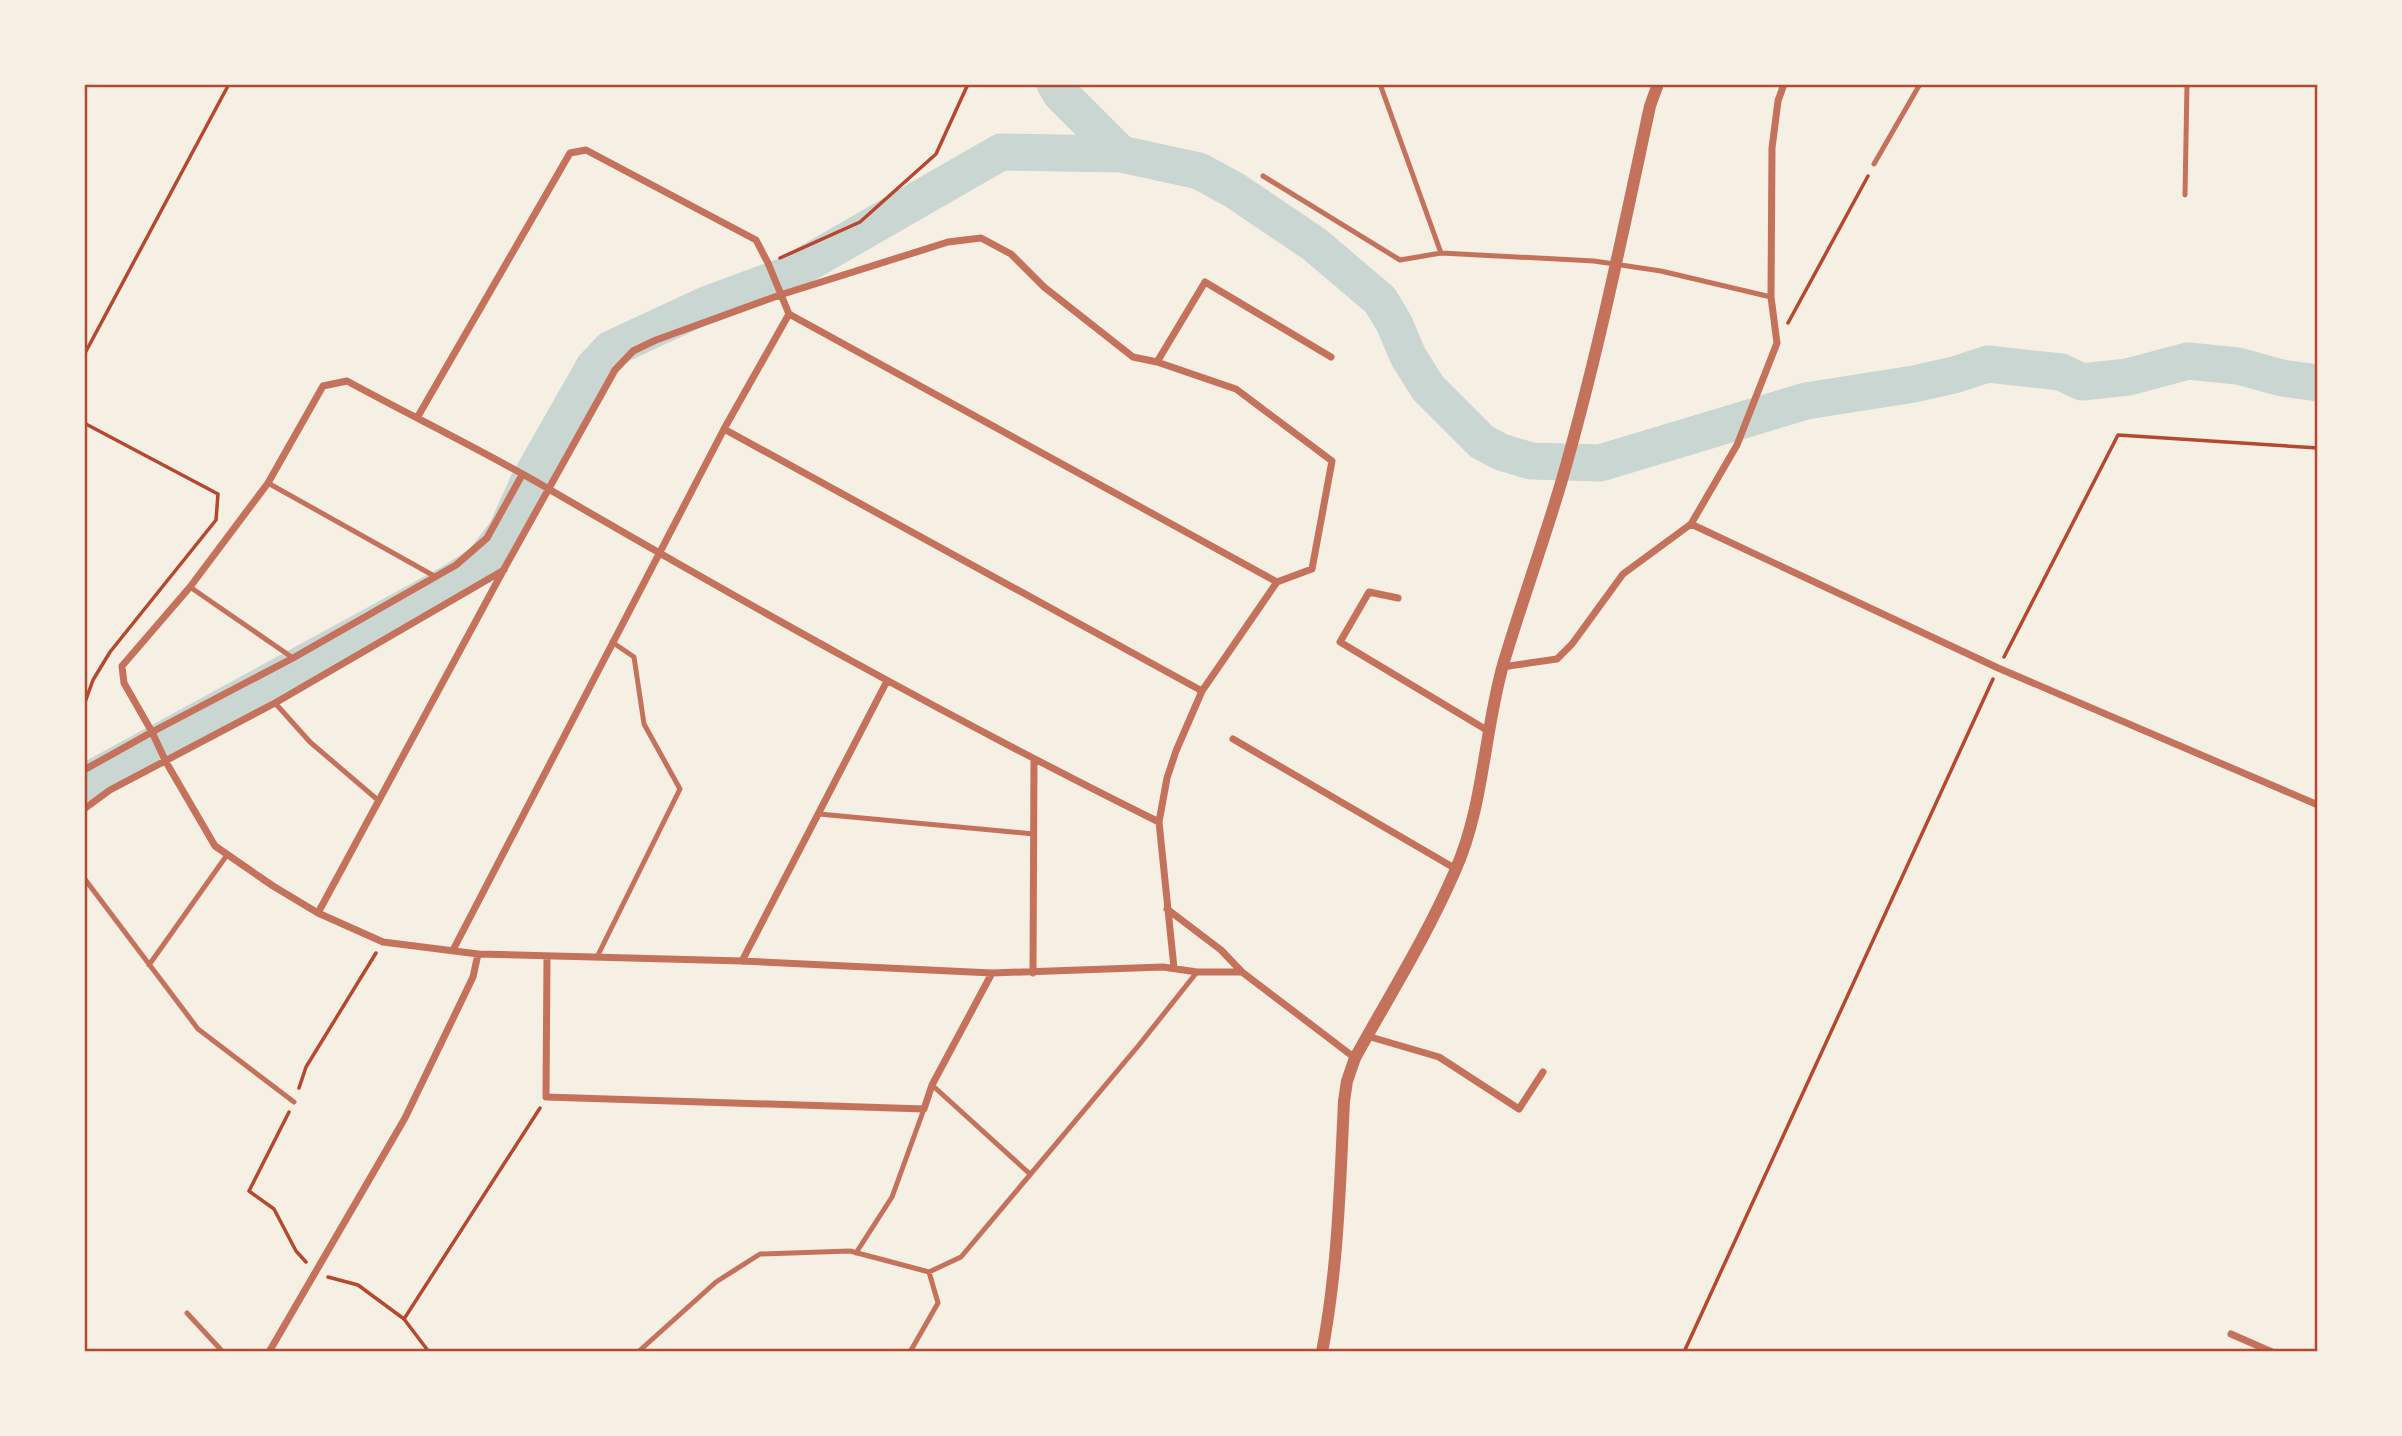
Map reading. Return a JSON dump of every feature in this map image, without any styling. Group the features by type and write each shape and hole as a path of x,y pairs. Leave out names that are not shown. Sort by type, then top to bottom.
{"street":[{"path":"1322,1352 1337,1242 1347,1081 1355,1058 1427,928 1456,869 1473,813 1502,667 1561,483 1578,420 1613,279 1650,106 1658,84"},
{"path":"1502,667 1557,659 1572,644 1623,574 1691,524 1737,445 1777,343 1771,297 1772,148 1778,101 1784,84"},
{"path":"416,418 570,153 586,150 756,240 789,314 1277,582"},
{"path":"318,913 548,489 615,370 633,351 780,295 948,242 981,238 1011,254 1044,288 1133,357 1157,362 1237,389 1332,461 1312,569 1277,582 1202,691 1167,778 1159,822 1174,968"},
{"path":"1157,362 1205,282 1331,356"},
{"path":"453,950 724,429 789,314"},
{"path":"1159,822 1034,760 887,681 548,489 347,380 323,386 268,483 190,587 122,666 124,683 215,846 318,913 383,942 478,954 742,961 992,973 1174,968 1196,972 1242,972"},
{"path":"724,429 1202,691"},
{"path":"84,770 293,659 436,577 473,552 487,538 524,476"},
{"path":"1691,524 1998,668 2318,805"},
{"path":"84,809 110,790 275,703 504,569"},
{"path":"1398,598 1369,592 1340,642 1490,732"},
{"path":"742,961 887,681"},
{"path":"1233,739 1456,869"},
{"path":"1033,973 1034,760"},
{"path":"1167,909 1221,950 1242,972 1355,1058"},
{"path":"269,1352 405,1118 473,976 478,954"},
{"path":"547,957 546,1097 924,1109 932,1085 992,973"},
{"path":"1367,1036 1439,1058 1519,1109 1543,1072"},
{"path":"2231,1334 2272,1352"}],"lane":[{"path":"1380,84 1441,253"},
{"path":"1874,164 1920,84"},
{"path":"2185,195 2187,84"},
{"path":"1263,176 1401,260 1441,253 1594,261 1661,271 1771,297"},
{"path":"268,483 436,577"},
{"path":"190,587 293,659"},
{"path":"597,957 680,789 644,724 634,657 612,642"},
{"path":"275,703 310,742 380,802"},
{"path":"819,814 1034,834"},
{"path":"149,965 227,855"},
{"path":"84,878 198,1029 294,1102"},
{"path":"638,1352 716,1282 760,1254 850,1251 929,1272 961,1257 1139,1045 1196,972"},
{"path":"932,1085 1030,1174"},
{"path":"856,1253 892,1197 924,1109"},
{"path":"910,1352 938,1303 929,1272"},
{"path":"187,1313 223,1352"}],"path":[{"path":"84,355 229,84"},
{"path":"769,267 860,222 936,154 968,84"},
{"path":"1777,343 1874,164"},
{"path":"84,423 218,494 216,520 110,652 93,680 84,705"},
{"path":"1685,1352 1998,668 2118,435 2318,448"},
{"path":"404,1319 546,1097"},
{"path":"316,1274 358,1285 404,1319 429,1352"}],"waterway":[{"path":"1055,84 1061,94 1121,154"},
{"path":"84,783 451,583 482,563 506,532 528,483 594,367 611,349 708,304 787,275 1001,152 1121,154 1199,171 1234,190 1314,244 1380,300 1394,323 1408,356 1428,388 1482,442 1501,452 1531,461 1600,463 1806,401 1914,384 1988,364 2061,372 2082,382 2128,377 2188,361 2238,366 2282,378 2318,383"}]}
